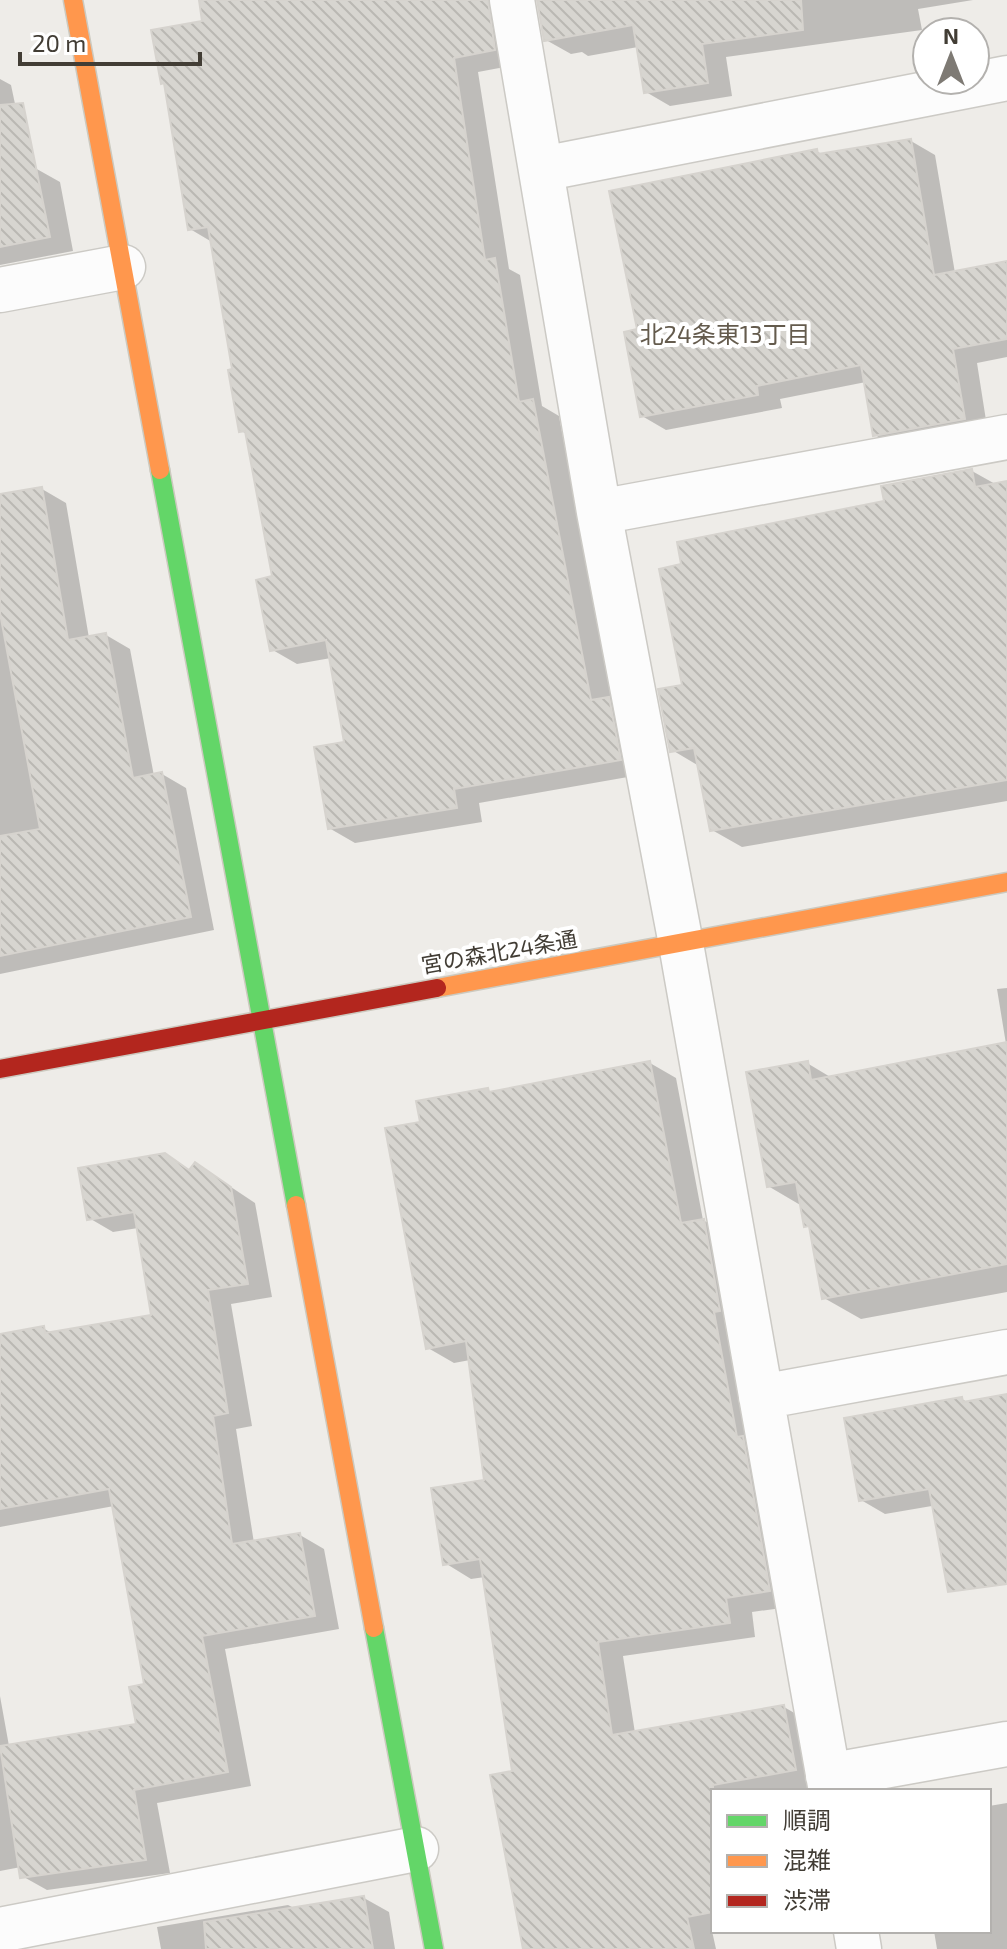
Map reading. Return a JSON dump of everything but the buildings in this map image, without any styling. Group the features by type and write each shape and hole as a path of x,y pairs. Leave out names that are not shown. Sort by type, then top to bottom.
{"street":[{"path":"73,0 434,1949"},
{"path":"512,0 599,512 681,944 830,1784 1007,1744"},
{"path":"542,169 1007,78"},
{"path":"0,290 123,267"},
{"path":"599,512 1007,437"},
{"name":"宮の森北24条通","path":"0,1069 1007,882"},
{"path":"761,1397 1007,1352"},
{"path":"0,1930 416,1849"}],"traffic: fast":[{"path":"160,470 296,1205"},
{"path":"374,1628 434,1949"}],"traffic: slow":[{"path":"73,0 160,470"},
{"path":"437,988 1007,882"},
{"path":"296,1205 374,1628"}],"traffic: jam":[{"path":"0,1069 437,988"}],"district":[{"name":"北24条東13丁目","path":"725,335"}]}
